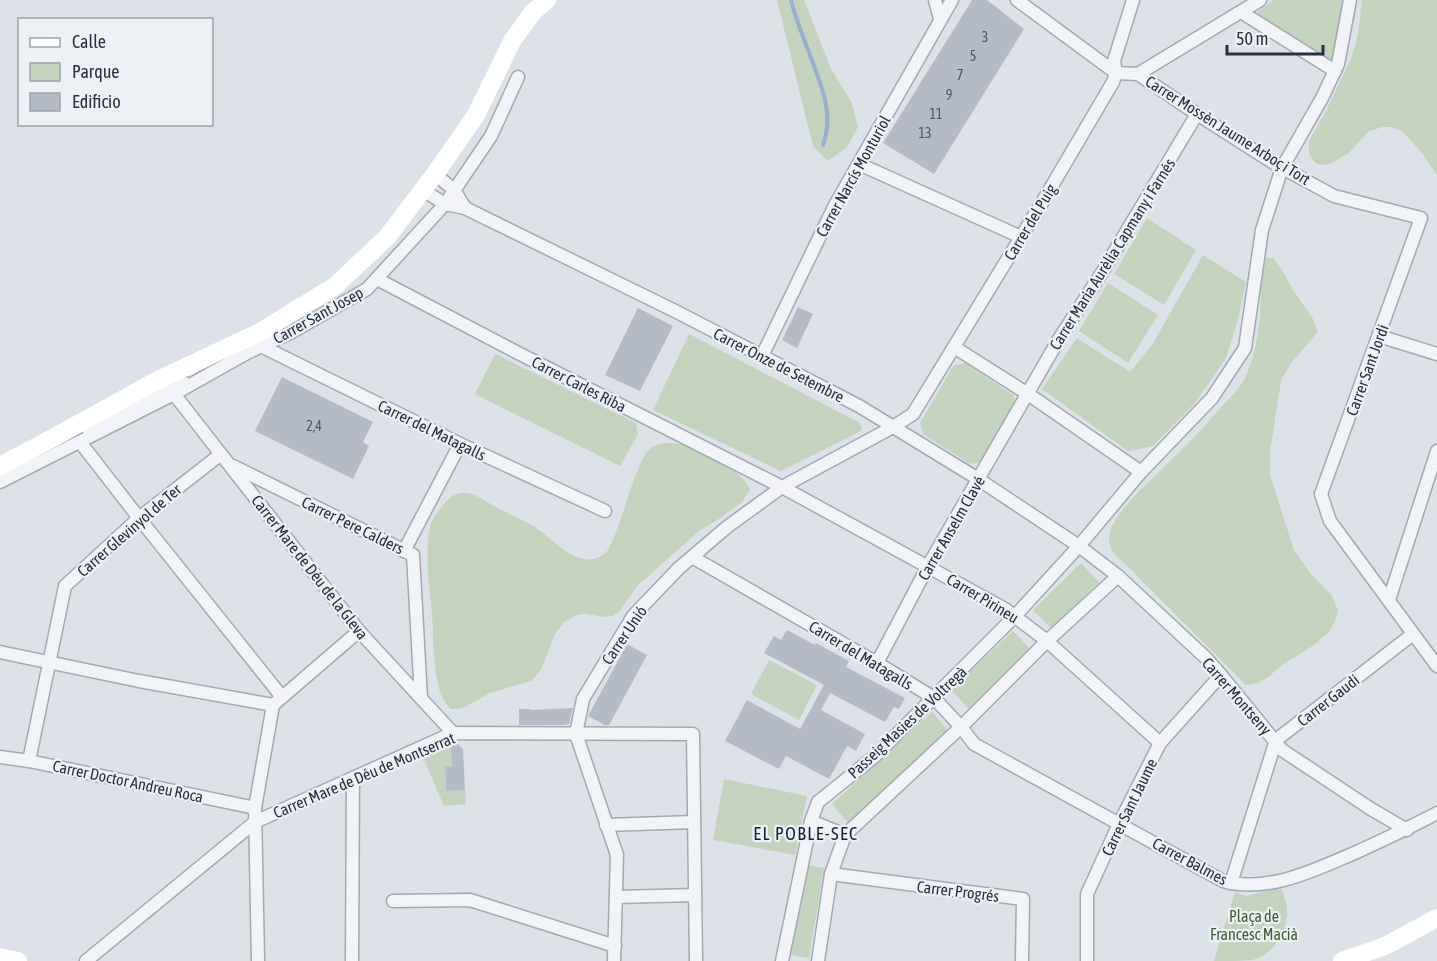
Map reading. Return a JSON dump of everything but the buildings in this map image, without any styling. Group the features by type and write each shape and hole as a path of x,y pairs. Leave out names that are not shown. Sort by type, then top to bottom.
{"street":[{"path":"0,466 154,382 260,332 334,286 387,237 435,174 476,115 512,41 533,12 547,0"},
{"path":"935,0 940,19"},
{"name":"Carrer Narcís Monturiol","path":"762,356 834,207 952,0"},
{"path":"1017,0 1116,73"},
{"name":"Carrer del Puig","path":"894,427 913,414 1113,82 1116,73 1114,60 1133,0"},
{"path":"1138,74 1260,0"},
{"name":"Passeig Masies de Voltregà","path":"782,961 811,821 818,802 875,756 1015,616 1079,546 1141,472 1212,398 1245,348 1262,230 1282,168 1322,98 1338,64 1350,0"},
{"path":"1241,12 1335,71"},
{"name":"Carrer Mossèn Jaume Arboç i Tort","path":"1116,73 1138,74 1282,168 1334,196 1421,218"},
{"name":"Carrer Sant Josep","path":"0,482 292,332 367,289 445,204 491,136 518,77"},
{"name":"Carrer Maria Aurèlia Capmany i Farnés","path":"1028,394 1059,339 1101,274 1197,114"},
{"path":"859,164 1021,237"},
{"path":"435,174 454,190 465,208"},
{"path":"423,190 445,204"},
{"name":"Carrer Onze de Setembre","path":"445,204 465,208 675,311 859,406 979,479 1079,546"},
{"name":"Carrer Sant Jordi","path":"1389,600 1330,521 1321,494 1421,218"},
{"name":"Carrer Carles Riba","path":"376,279 782,487"},
{"path":"1379,336 1437,354"},
{"name":"Carrer del Matagalls","path":"261,346 460,444 605,511"},
{"path":"954,347 1028,394 1141,472"},
{"name":"Carrer Sant Josep","path":"51,440 68,437 168,387 200,379"},
{"name":"Carrer Mare de Déu de la Gleva","path":"174,394 359,631 453,733"},
{"name":"Carrer Anselm Clavé","path":"877,663 928,566 1028,394"},
{"name":"Carrer Unió","path":"614,961 617,855 576,734 583,699 633,616 679,568 727,527 782,487 894,427"},
{"path":"80,442 278,701"},
{"path":"404,550 460,444"},
{"path":"1437,451 1389,600 1437,666"},
{"name":"Carrer Glevinyol de Ter","path":"29,761 65,586 139,518 225,459"},
{"name":"Carrer Pere Calders","path":"225,459 413,555 421,698"},
{"name":"Carrer Pirineu","path":"782,487 1005,609 1047,641 1160,743"},
{"name":"Carrer Montseny","path":"1079,546 1118,576 1206,658 1282,750 1407,830"},
{"name":"Carrer del Matagalls","path":"692,557 934,698 961,727"},
{"path":"818,961 831,874 845,835 1118,576"},
{"path":"258,961 255,808 278,701 359,631"},
{"name":"Carrer Gaudi","path":"1276,740 1413,634"},
{"path":"0,652 139,681 278,701"},
{"name":"Carrer Sant Jaume","path":"1087,961 1087,894 1119,824 1160,743 1221,675"},
{"name":"Carrer Balmes","path":"961,727 974,744 1223,881 1238,885 1275,882 1319,869 1407,830 1437,813"},
{"name":"Carrer Mare de Déu de Montserrat","path":"86,961 255,822 453,733 693,734 694,822"},
{"path":"1231,883 1276,740"},
{"name":"Carrer Doctor Andreu Roca","path":"0,758 29,761 255,808"},
{"path":"352,961 353,778"},
{"path":"811,821 845,835"},
{"path":"606,825 694,822 696,961"},
{"name":"Carrer Progrés","path":"831,874 1023,899 1022,961"},
{"path":"616,897 695,895"},
{"path":"393,901 470,900 615,946"},
{"path":"1342,961 1385,946 1437,918"},
{"path":"0,957 18,961"}],"green space":[{"path":"777,0 804,0 831,69 852,103 858,127 847,147 828,161 813,146"},
{"path":"1274,0 1343,0 1334,60 1330,63 1257,18 1257,12"},
{"path":"1362,0 1437,0 1437,175 1404,133 1390,127 1369,131 1349,153 1325,165 1317,164 1309,153 1309,141 1352,56 1358,35"},
{"path":"1147,218 1196,250 1164,305 1114,274"},
{"path":"1203,255 1246,282 1238,320 1226,358 1195,403 1153,446 1128,451 1042,389 1077,338 1130,372 1152,345"},
{"path":"1266,258 1273,258 1282,270 1313,319 1318,332 1291,363 1281,381 1270,452 1270,475 1294,550 1311,574 1332,596 1338,610 1329,632 1314,645 1282,665 1267,678 1258,683 1246,685 1117,557 1111,547 1109,536 1126,505 1196,435 1245,378 1257,337"},
{"path":"1108,283 1158,315 1128,363 1079,331"},
{"path":"689,334 860,423 861,431 781,471 653,410"},
{"path":"495,354 636,423 638,434 620,466 475,394"},
{"path":"965,363 1013,395 1016,406 982,462 970,464 923,434 920,423 953,366"},
{"path":"664,443 687,446 719,461 739,475 750,490 742,502 699,531 637,586 619,612 606,617 577,615 564,622 555,634 541,670 531,681 490,693 465,707 451,709 443,699 436,675 427,553 430,527 444,504 457,494 476,496 531,525 574,556 582,559 599,557 609,548 645,454 653,447"},
{"path":"1081,563 1099,582 1051,628 1033,610"},
{"path":"1013,631 1031,650 969,709 951,690"},
{"path":"769,660 817,685 799,720 751,694"},
{"path":"932,712 949,731 848,823 832,804"},
{"path":"450,744 452,766 445,767 446,791 465,790 466,804 444,806 422,755"},
{"path":"724,779 807,796 795,855 713,840"},
{"path":"806,865 824,868 809,958 791,955"},
{"name":"Plaça de Francesc Macià","path":"1281,887 1287,918 1282,934 1273,948 1260,958 1252,960 1214,961 1235,892 1246,896"}],"waterway":[{"path":"791,0 825,101 827,123 823,145"}],"district":[{"name":"EL POBLE-SEC","path":"806,834"}]}
